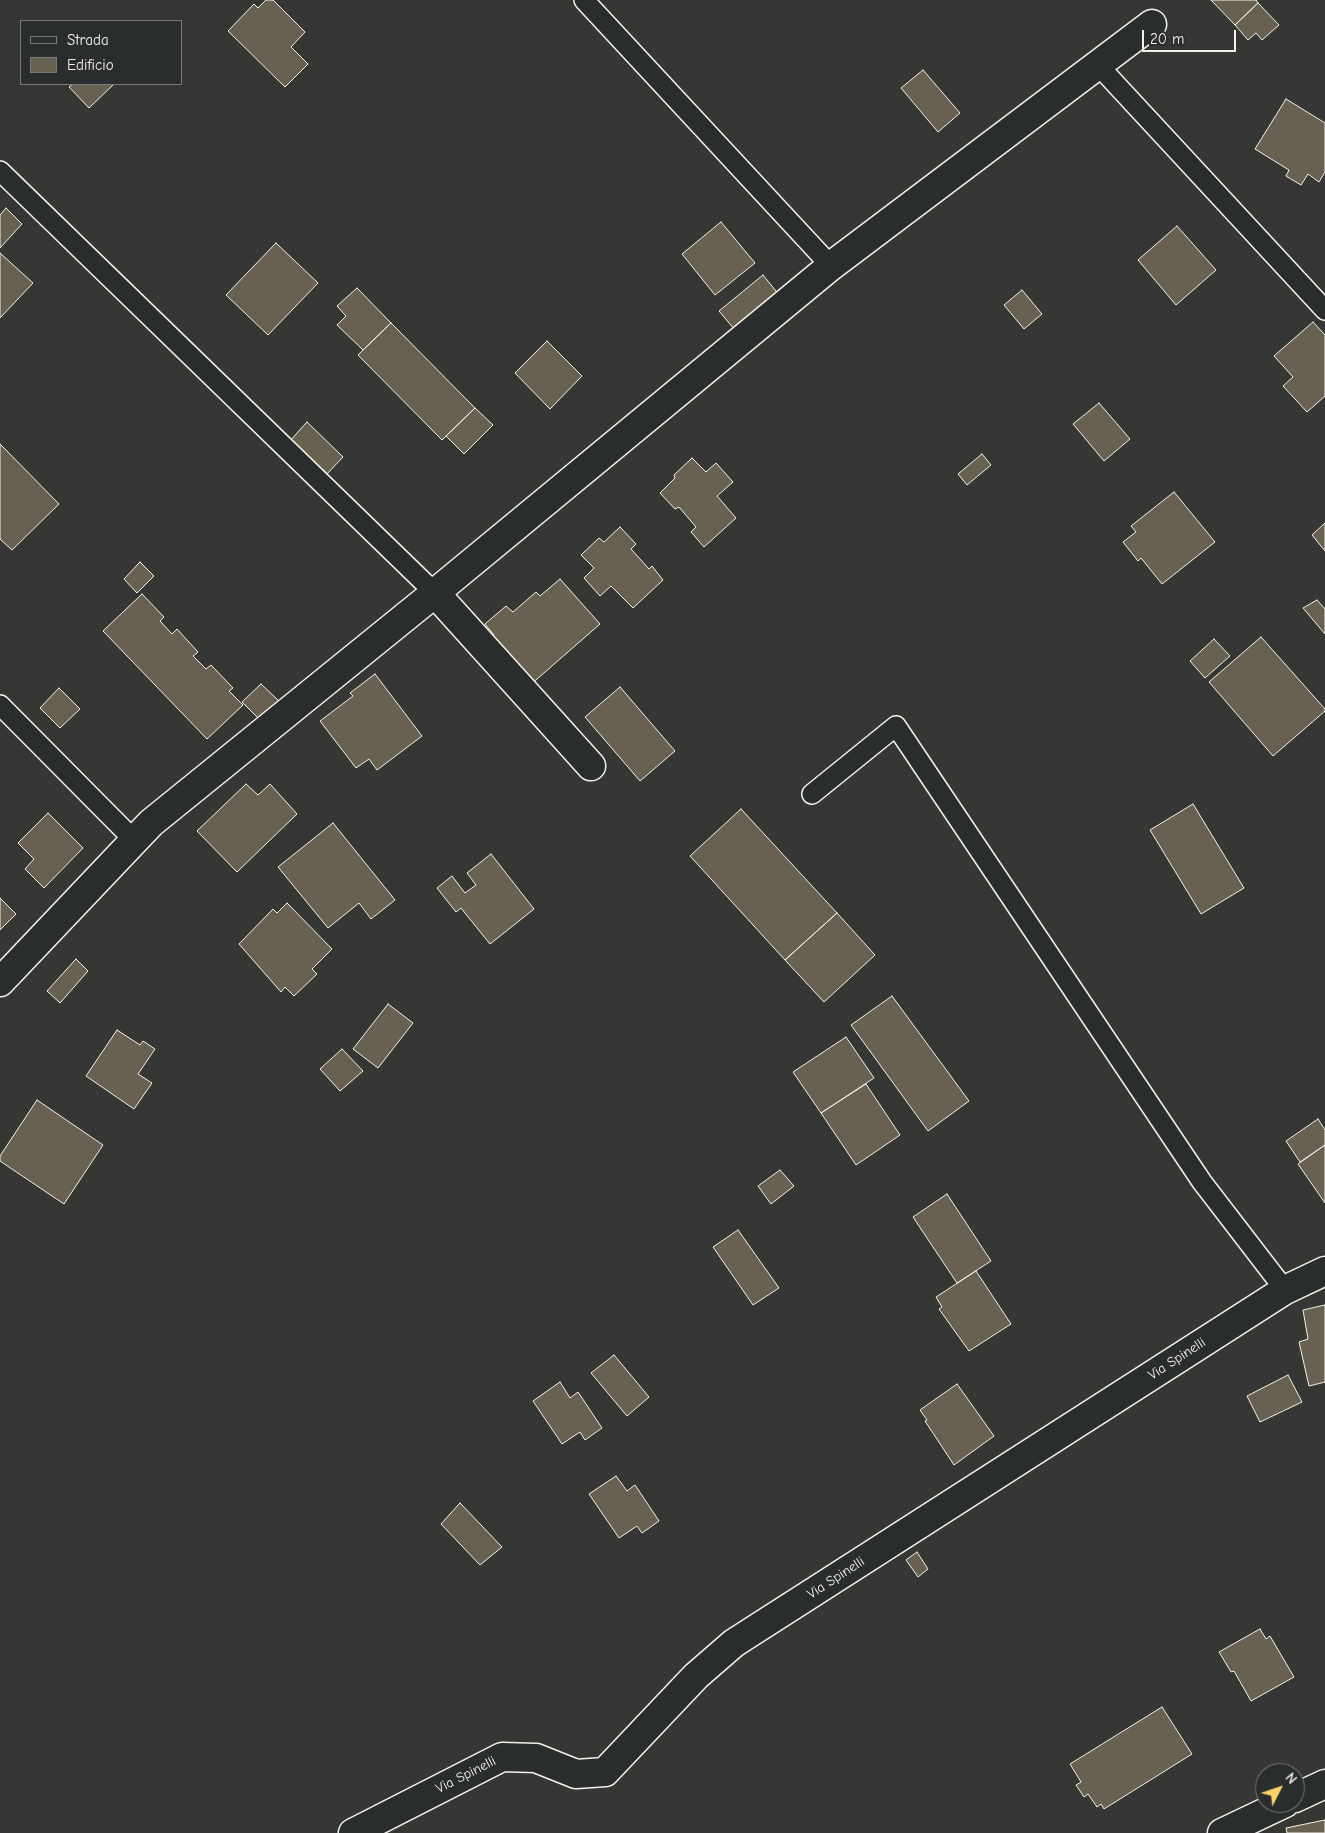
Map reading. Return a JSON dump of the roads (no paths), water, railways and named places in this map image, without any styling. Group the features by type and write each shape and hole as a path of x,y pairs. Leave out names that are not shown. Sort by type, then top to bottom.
{"street":[{"path":"0,982 151,823 435,593 831,266 1152,24"},
{"path":"435,593 592,766"},
{"name":"Via Spinelli","path":"353,1833 502,1757 536,1758 576,1774 605,1772 696,1676 734,1643 1285,1290 1325,1271"},
{"path":"1305,1793 1325,1784"},
{"path":"1222,1833 1264,1813"}],"lane":[{"path":"584,0 831,266"},
{"path":"1098,65 1325,310"},
{"path":"0,171 435,593"},
{"path":"0,705 134,840"},
{"path":"812,794 896,726 1202,1182 1285,1290"}]}
